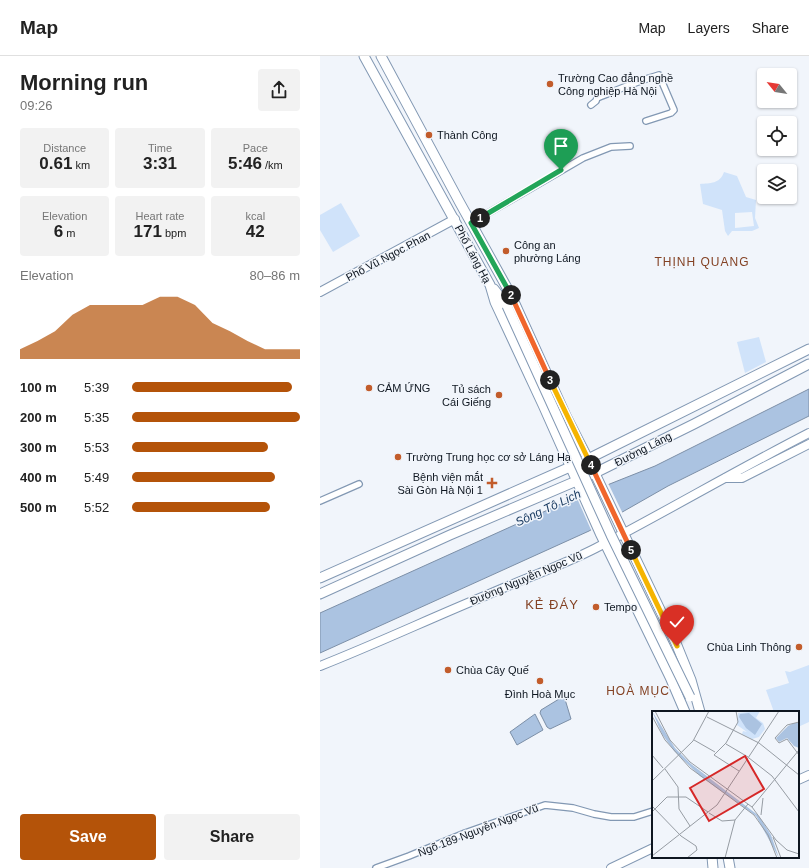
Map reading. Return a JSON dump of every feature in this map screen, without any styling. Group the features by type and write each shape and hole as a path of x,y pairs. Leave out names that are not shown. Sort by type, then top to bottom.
{"main road":[{"name":"Phố Láng Hạ","path":"364,56 490,285 495,302 551,423 570,468 670,677 685,711"},
{"name":"Phố Láng Hạ","path":"381,56 501,278 512,295 566,416 595,473 676,643 691,680 699,711"},
{"path":"412,143 424,136"},
{"name":"Phố Vũ Ngọc Phan","path":"320,292 455,219"},
{"path":"501,278 507,306 611,535 690,697 698,711"},
{"path":"490,285 507,306"},
{"name":"Đường Láng","path":"320,578 588,460 809,349"},
{"path":"797,355 806,365"},
{"name":"Đường Láng","path":"320,594 450,535 595,473 694,424 806,365"},
{"path":"551,423 566,416"},
{"name":"Đường Nguyễn Ngọc Vũ","path":"320,666 570,560 623,534 809,433"},
{"name":"Đường Nguyễn Ngọc Vũ","path":"725,478 742,478 809,444"},
{"path":"623,581 641,572"},
{"path":"690,697 690,711"},
{"path":"799,780 809,775"},
{"path":"611,868 652,848"},
{"path":"712,858 713,868"},
{"path":"728,858 730,868"}],"street":[{"path":"591,105 596,102 597,98 660,75 674,110 671,113 646,122"},
{"path":"471,223 583,158 611,147 630,146"},
{"path":"320,501 359,484"},
{"name":"Ngõ 189 Nguyễn Ngọc Vũ","path":"376,868 465,833 545,805 573,808 611,817 634,817 652,811"}],"shaded area":[{"path":"724,172 737,176 746,197 756,200 755,218 759,228 752,231 732,231 728,236 725,231 722,210 703,204 700,184 717,181","holes":["752,212 754,226 735,228 735,213"]},
{"path":"341,203 360,236 333,252 320,230 320,215"},
{"path":"759,337 766,362 745,373 737,342"},
{"path":"809,389 809,416 668,486 589,531 320,653 320,613 572,499 655,466"},
{"path":"809,665 809,722 799,727 799,711 774,711 766,690 789,683 785,671 790,672"},
{"path":"564,696 571,719 550,729 547,727 540,713 541,710"},
{"path":"535,714 543,730 517,745 510,732"}],"pier":[{"path":"608,483 623,514 592,532 576,496"}],"place":[{"name":"Trường Cao đẳng nghề Công nghiệp Hà Nội","path":"550,84"},
{"name":"Thành Công","path":"429,135"},
{"name":"Công an phường Láng","path":"506,251"},
{"name":"CẢM ỨNG","path":"369,388"},
{"name":"Tủ sách Cái Giếng","path":"499,395"},
{"name":"Trường Trung học cơ sở Láng Hạ","path":"398,457"},
{"name":"Bệnh viện mắt Sài Gòn Hà Nội 1","path":"492,483"},
{"name":"Tempo","path":"596,607"},
{"name":"Chùa Linh Thông","path":"799,647"},
{"name":"Chùa Cây Quế","path":"448,670"},
{"name":"Đình Hoà Mục","path":"540,681"}],"district":[{"name":"THỊNH QUANG","path":"702,262"},
{"name":"KẺ ĐÁY","path":"552,604"},
{"name":"HOÀ MỤC","path":"638,691"}],"route":[{"path":"561,170 471,223 512,295 566,416 677,646"}],"water label":[{"name":"Sông Tô Lịch","path":"548,508"}]}
